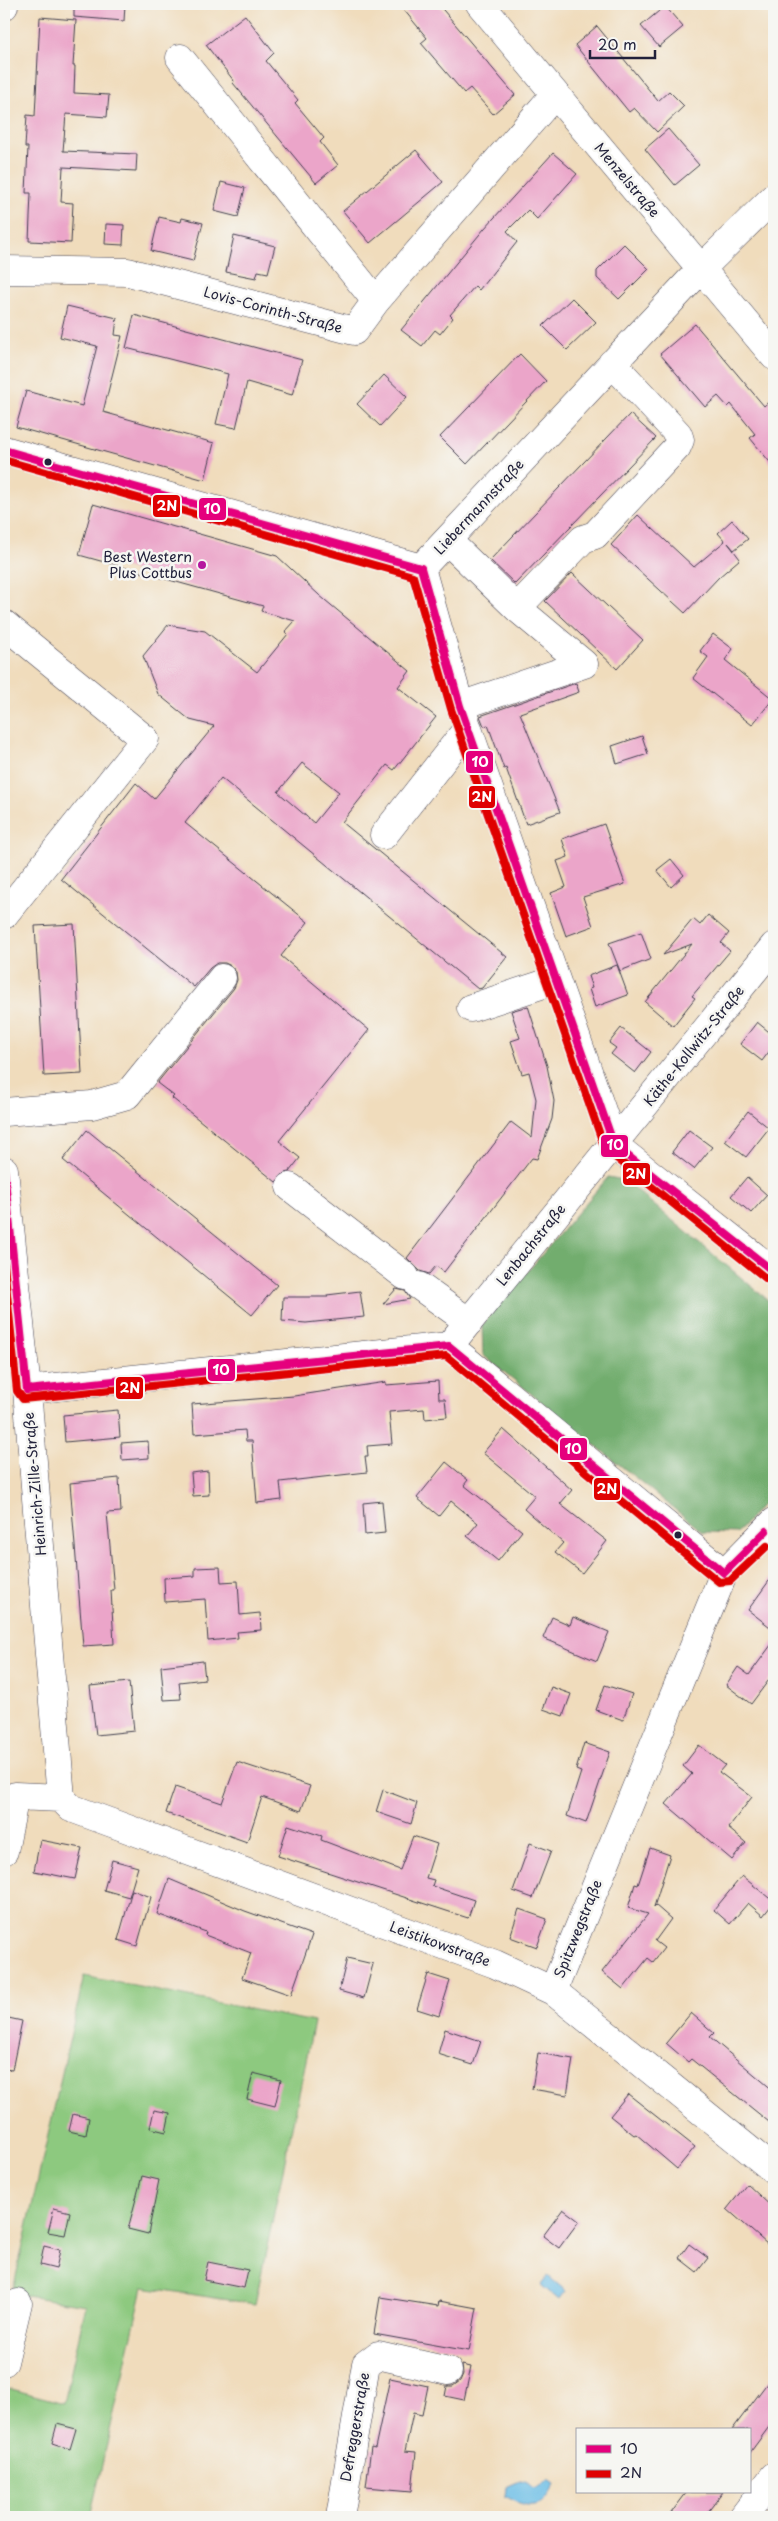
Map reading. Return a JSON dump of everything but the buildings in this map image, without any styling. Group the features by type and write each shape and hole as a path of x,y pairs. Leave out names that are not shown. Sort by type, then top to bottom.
{"street":[{"name":"Menzelstraße","path":"480,4 774,356"},
{"path":"180,58 376,301"},
{"name":"Lovis-Corinth-Straße","path":"4,270 128,272 354,331 376,301 555,94"},
{"name":"Liebermannstraße","path":"421,568 701,269 774,197"},
{"path":"517,608 583,539 596,535 676,447 680,440 678,434 612,363"},
{"path":"4,450 421,568 464,717 614,1144 774,1272"},
{"path":"384,834 464,717 584,664 517,608 448,541"},
{"path":"4,624 145,739 4,915"},
{"name":"Käthe-Kollwitz-Straße","path":"614,1144 774,946"},
{"path":"4,1112 92,1105 127,1095 222,978"},
{"path":"471,1008 556,980"},
{"name":"Lenbachstraße","path":"449,1346 614,1144"},
{"name":"Heinrich-Zille-Straße","path":"4,1170 27,1390 61,1798"},
{"path":"290,1187 468,1322"},
{"path":"27,1390 449,1346 724,1573"},
{"name":"Spitzwegstraße","path":"553,1990 724,1573 772,1530"},
{"path":"4,1851 15,1796 61,1798"},
{"name":"Leistikowstraße","path":"61,1798 70,1808 495,1964 553,1990 774,2170"},
{"path":"4,2362 18,2303"},
{"name":"Defreggerstraße","path":"340,2517 366,2364 378,2354 448,2371"},
{"path":"743,2517 774,2476"}],"green space":[{"path":"608,1177 624,1180 774,1305 774,1491 737,1533 703,1532 483,1355 482,1325"},
{"path":"84,1976 314,2022 255,2304 143,2287 90,2517 4,2517 4,2387 64,2403 86,2305 12,2294"}],"water":[{"path":"548,2276 566,2291 559,2300 541,2285"},
{"path":"548,2480 554,2484 549,2493 545,2499 534,2505 527,2505 505,2496 506,2487 520,2481 534,2488"}],"transit line":[{"name":"10","path":"4,450 421,568"},
{"name":"2N","path":"4,460 413,576 451,709 605,1149 768,1280"},
{"name":"10","path":"421,568 460,706 614,1145 774,1272"},
{"name":"10","path":"4,1170 27,1390"},
{"name":"2N","path":"4,1264 17,1391 23,1399 446,1356 719,1582 730,1581 767,1546"},
{"name":"10","path":"27,1390 449,1346 724,1573"},
{"name":"10","path":"724,1573 766,1531"}],"place":[{"name":"Best Western Plus Cottbus","path":"202,565"}]}
